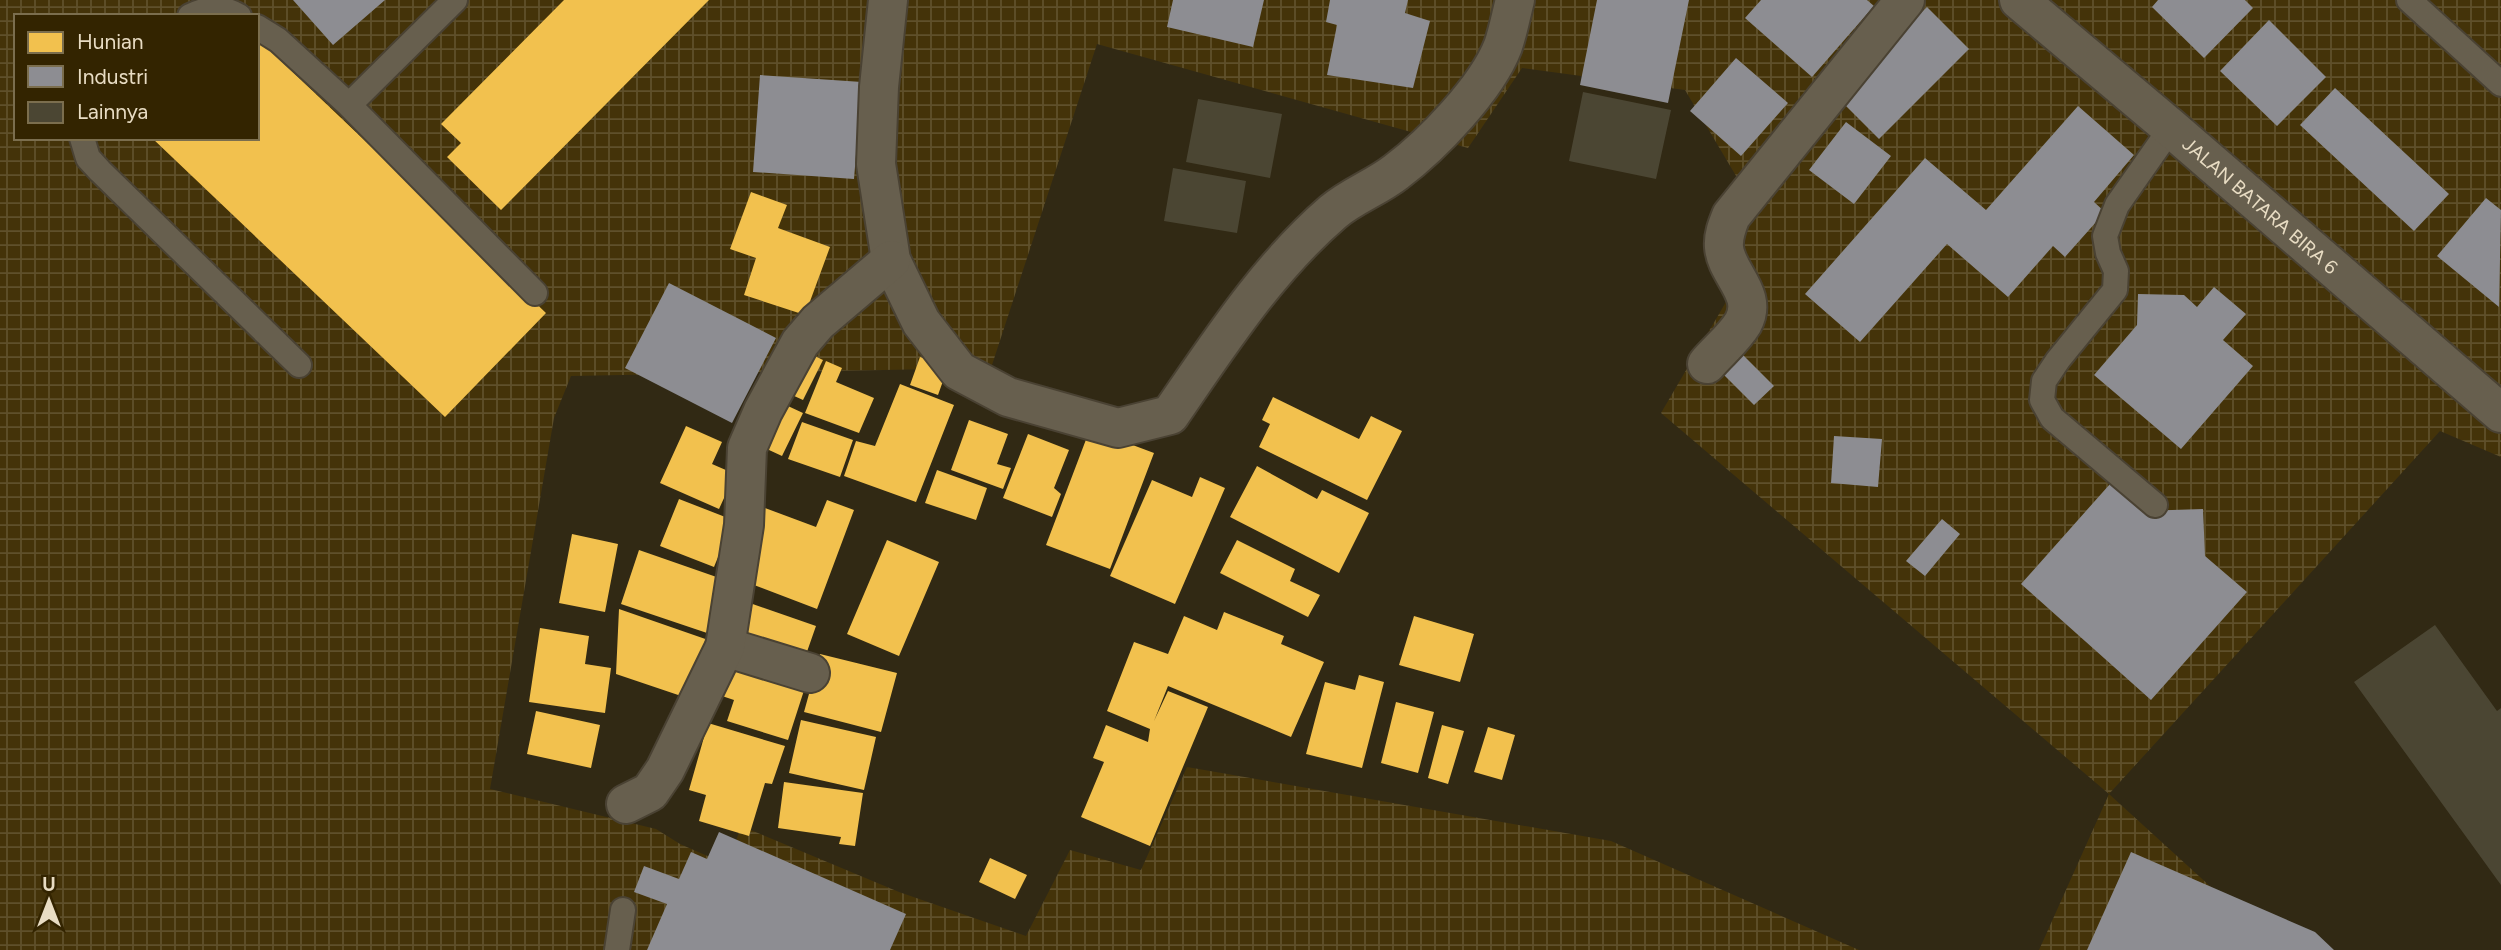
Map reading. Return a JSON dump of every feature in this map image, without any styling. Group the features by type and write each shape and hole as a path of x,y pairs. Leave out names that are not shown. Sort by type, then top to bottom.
{"street":[{"path":"888,0 879,87 876,163 891,260 921,323 958,371 1007,397 1118,428 1170,415 1275,270 1335,210 1397,172 1446,126 1480,86 1502,48 1515,0"},
{"path":"1707,364 1742,323 1747,309 1746,293 1724,250 1724,234 1731,216 1905,0"},
{"name":"JALAN BATARA BIRA 6","path":"2019,0 2501,414"},
{"path":"626,804 650,792 665,770 725,647 744,525 747,448 763,411 800,343 818,322 891,260"},
{"path":"725,647 810,673"}],"lane":[{"path":"349,105 455,0"},
{"path":"2409,0 2501,84"},
{"path":"195,14 206,9 229,10 236,14"},
{"path":"259,28 278,40 349,105 535,293"},
{"path":"2155,505 2052,418 2042,400 2044,381 2115,290 2116,271 2108,253 2105,236 2117,205 2171,128"},
{"path":"83,140 88,158 100,171 299,365"},
{"path":"617,950 623,909"}],"shaded area":[{"path":"0,0 2501,0 2501,457 2440,431 2109,794 1661,413 1733,290 1707,266 1745,191 1685,90 1522,68 1468,148 1097,44 991,368 571,376 554,418 490,789 656,829 680,844 728,865 741,826 899,892 1026,936 1070,850 1141,870 1187,767 1611,841 1859,950 0,950"},
{"path":"2109,794 2280,950 2039,950"}],"building: Hunian":[{"path":"564,0 709,0 501,210 447,157 461,143 441,124"},
{"path":"259,40 546,313 445,417 154,140 259,140"},
{"path":"751,192 787,205 778,228 830,247 805,315 744,295 756,258 730,249"},
{"path":"800,349 823,360 803,400 781,390"},
{"path":"920,357 948,367 938,395 910,385"},
{"path":"826,361 842,368 836,382 874,398 859,433 805,413"},
{"path":"900,384 954,405 916,502 844,476 856,441 875,446"},
{"path":"1273,397 1359,439 1371,416 1402,431 1367,500 1259,447 1270,424 1262,420"},
{"path":"775,400 803,413 782,456 754,443"},
{"path":"969,420 1008,434 997,464 1011,468 1003,489 951,470"},
{"path":"802,422 853,440 840,477 788,459"},
{"path":"686,426 722,442 712,464 735,474 719,509 660,483"},
{"path":"1090,429 1154,453 1110,569 1046,545"},
{"path":"1028,434 1069,450 1054,488 1061,494 1052,517 1003,498"},
{"path":"1257,466 1317,499 1322,490 1369,513 1339,573 1230,517"},
{"path":"937,470 987,488 976,520 925,503"},
{"path":"1200,477 1225,488 1175,604 1110,576 1152,480 1192,497"},
{"path":"679,499 733,520 714,567 660,546"},
{"path":"827,500 854,510 817,609 738,579 765,508 816,527"},
{"path":"572,534 618,544 605,612 559,603"},
{"path":"887,540 939,562 899,656 847,634"},
{"path":"1237,540 1295,569 1290,581 1320,595 1308,617 1220,573"},
{"path":"639,550 728,581 710,634 621,604"},
{"path":"744,601 816,626 802,666 729,641"},
{"path":"619,609 714,642 693,700 616,674"},
{"path":"1224,612 1284,636 1281,644 1324,662 1291,737 1168,686 1154,721 1168,691 1208,707 1150,846 1081,817 1104,762 1093,758 1106,725 1148,742 1150,729 1107,711 1134,642 1168,654 1184,616 1217,630"},
{"path":"1414,616 1474,634 1460,682 1399,665"},
{"path":"540,628 589,636 585,664 611,668 605,713 529,702"},
{"path":"726,652 808,678 788,740 727,721 734,700 713,693"},
{"path":"820,654 897,673 881,732 804,712"},
{"path":"1359,675 1384,682 1362,768 1306,754 1325,682 1355,690"},
{"path":"1396,702 1434,712 1418,773 1381,763"},
{"path":"536,711 600,725 591,768 527,754"},
{"path":"801,720 876,737 864,790 789,773"},
{"path":"708,723 785,746 772,784 765,783 749,836 699,821 706,795 689,790"},
{"path":"1442,725 1464,731 1448,784 1428,778"},
{"path":"1488,727 1515,735 1502,780 1474,772"},
{"path":"784,782 863,793 855,846 839,844 841,837 778,828"},
{"path":"990,858 1027,875 1015,899 979,882"}],"building: Industri":[{"path":"293,0 385,0 333,45"},
{"path":"1173,0 1264,0 1253,47 1167,27"},
{"path":"1330,0 1408,0 1405,13 1430,21 1413,88 1327,75 1337,25 1326,22"},
{"path":"1597,0 1689,0 1668,103 1580,85"},
{"path":"1761,0 1867,0 1874,6 1812,77 1745,18"},
{"path":"2158,0 2245,0 2253,8 2204,58 2152,7"},
{"path":"1927,7 1969,49 1879,139 1836,96"},
{"path":"2269,20 2326,77 2277,126 2220,71"},
{"path":"1736,58 1788,103 1741,156 1690,111"},
{"path":"760,75 862,82 854,179 753,172"},
{"path":"2335,88 2449,194 2414,231 2300,125"},
{"path":"2078,106 2134,155 2094,202 2105,212 2065,257 2053,246 2008,297 1947,244 1860,342 1805,294 1925,158 1986,210"},
{"path":"1846,122 1891,156 1854,204 1809,170"},
{"path":"2486,198 2501,210 2499,307 2437,256"},
{"path":"669,283 776,338 732,423 625,368"},
{"path":"2214,287 2246,314 2223,340 2253,366 2181,449 2094,375 2137,325 2138,294 2184,295 2197,307"},
{"path":"1740,352 1774,386 1754,405 1720,371"},
{"path":"1834,436 1882,439 1878,487 1831,483"},
{"path":"2110,484 2141,511 2203,509 2205,556 2247,592 2151,700 2021,584"},
{"path":"1942,519 1960,534 1925,576 1906,561"},
{"path":"719,832 906,914 890,950 647,950 667,904 634,892 644,866 679,879 691,852 707,859"},
{"path":"2131,852 2315,932 2334,950 2087,950"}],"building: Lainnya":[{"path":"1583,92 1671,110 1656,179 1569,161"},
{"path":"1198,99 1282,114 1270,178 1186,162"},
{"path":"1173,168 1246,181 1237,233 1164,221"},
{"path":"2435,625 2497,711 2501,708 2501,885 2354,682"}]}
